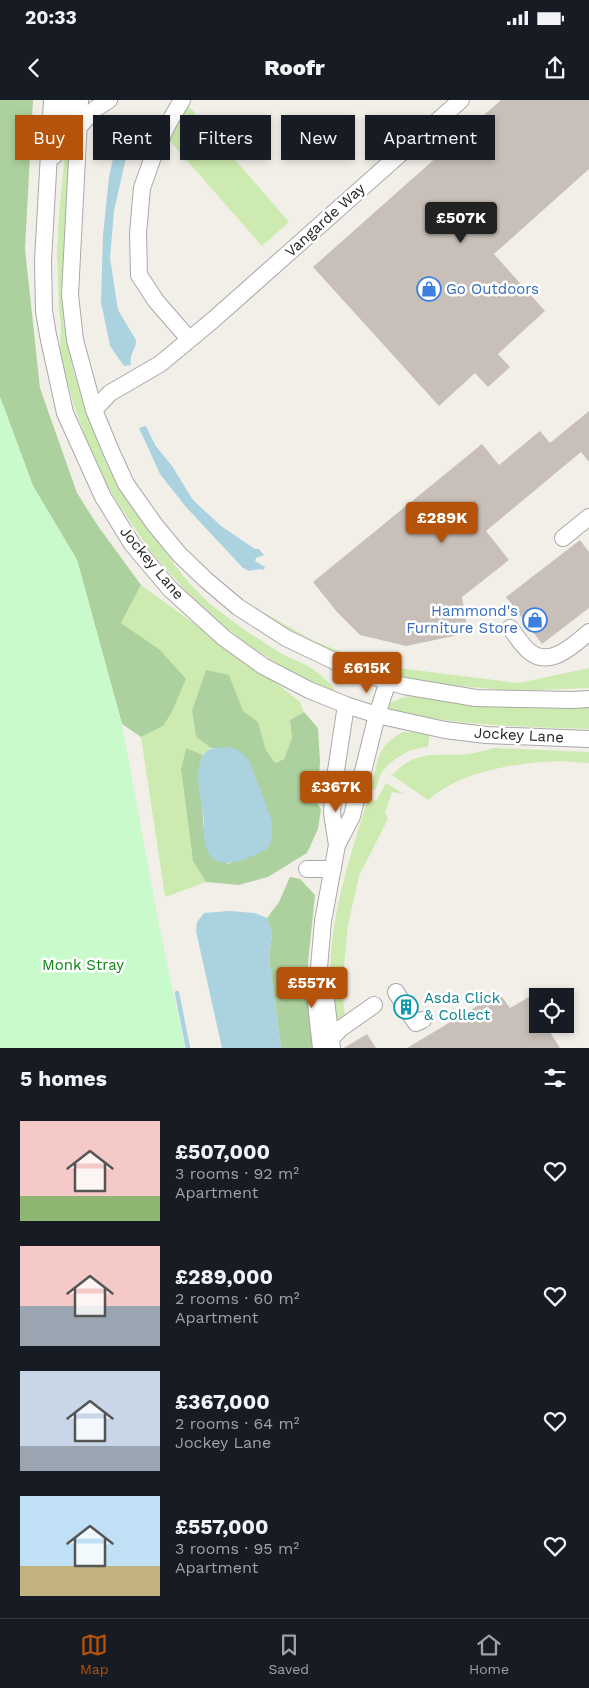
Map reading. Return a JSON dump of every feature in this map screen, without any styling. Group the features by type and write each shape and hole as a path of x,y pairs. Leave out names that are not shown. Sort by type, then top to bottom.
{"street":[{"name":"Jockey Lane","path":"52,100 44,261 44,311 48,335 65,413 103,497 132,544 170,589 224,638 263,666 309,690 346,705 413,724 486,735 589,739"},
{"path":"47,174 63,128 65,106 68,100"},
{"name":"Jockey Lane","path":"79,115 80,100"},
{"path":"83,123 96,109 109,100"},
{"path":"182,100 155,151 142,188 138,233 139,275 156,302 189,339"},
{"name":"Vangarde Way","path":"94,410 110,393 160,364 213,320 461,100"},
{"name":"Jockey Lane","path":"76,160 70,295 75,340 94,410 126,484 179,554 238,607 286,638 353,670 404,686 476,698 574,700 589,698"},
{"path":"563,538 589,517"},
{"path":"510,628 529,651 538,657 555,656 589,632"},
{"path":"337,845 352,816 377,715 388,681"},
{"path":"328,1045 316,1003 324,921 337,845 332,813 333,794 346,705"},
{"path":"307,869 333,870"},
{"path":"328,1045 340,1029 372,1007"}],"green space":[{"path":"0,100 33,100 32,115 15,115 15,160 30,160 25,249 40,388 77,493 98,526 141,585 121,623 160,650 186,679 171,714 163,726 141,737 122,724 77,560 33,486 0,397"},
{"path":"188,105 197,115 182,115"},
{"path":"180,119 180,153 170,141 170,136"},
{"path":"64,160 69,160 63,263 65,322 74,373 106,462 127,498 191,585 209,603 246,631 322,676 334,688 335,692 327,690 288,670 248,645 219,622 185,590 151,552 117,502 95,463 74,406 60,354 61,324 57,252"},
{"path":"186,160 235,160 289,222 262,246"},
{"name":"Monk Stray","path":"0,397 33,486 77,560 122,724 159,925 185,1048 0,1048"},
{"path":"141,585 279,685 300,702 304,712 290,720 292,738 284,759 275,763 266,750 258,722 243,712 229,676 206,671 192,710 196,737 211,748 203,755 186,748 181,769 193,861 206,882 165,897 141,737 163,726 171,714 121,623"},
{"path":"261,611 314,641 356,658 398,668 519,683 589,668 589,688 515,691 448,685 407,678 313,643 274,621"},
{"path":"206,670 229,675 243,711 258,722 266,750 275,763 284,759 292,738 290,720 304,712 318,728 320,762 317,803 321,809 318,829 307,853 268,877 239,885 206,882 193,861 181,769 186,748 203,755 199,768 205,843 228,864 268,848 219,748 211,748 196,737 192,710"},
{"path":"409,696 499,706 589,706 589,729 461,722 385,710 386,706 391,703"},
{"path":"403,732 430,733 428,747 409,751 398,758 387,766 382,773 376,789 371,788 377,762 383,749 394,737"},
{"path":"494,748 589,752 589,763 549,761 497,768 467,777 440,791 428,800 392,775 401,766 419,757 468,754"},
{"path":"386,783 404,794 392,792 385,813 388,819 359,876 348,925 342,987 345,1018 335,1025 330,971 336,913 345,874 368,798 376,801"},
{"path":"290,877 300,879 315,895 308,963 311,1029 315,1048 281,1048 269,958 272,933 267,918 279,902"}],"water":[{"path":"113,160 125,160 114,211 110,258 118,310 136,340 131,357 131,365 124,366 110,346 101,302 103,235"},
{"path":"146,426 155,445 172,466 193,500 221,526 255,549 259,549 264,555 256,558 255,561 265,567 263,570 249,571 243,568 186,507 160,474 139,428"},
{"path":"230,747 238,750 249,760 272,821 272,838 268,848 251,857 223,863 215,860 209,854 205,844 204,817 198,784 198,770 205,753 215,748"},
{"path":"229,911 255,913 267,918 272,933 269,958 281,1048 222,1048 196,931 197,922 204,913"}],"building":[{"name":"Go Outdoors","path":"501,100 589,100 589,169 494,254 545,311 498,354 510,367 488,387 475,373 439,406 313,267 433,160 495,160 495,115 484,115"},
{"path":"589,411 589,462 581,452 486,531 509,560 462,597 468,633 406,646 360,635 337,612 313,582 482,444 499,465 540,431 550,443"},
{"path":"580,540 589,552 589,608 542,644 506,597"},
{"path":"499,993 510,1008 529,997 529,1033 551,1033 560,1048 407,1048"},
{"path":"367,1034 376,1048 344,1048"}],"waterway":[{"path":"177,993 188,1048"}],"place":[{"name":"Go Outdoors","path":"429,289"},
{"name":"Hammond's Furniture Store","path":"535,620"},
{"name":"Asda Click & Collect","path":"406,1007"}]}
